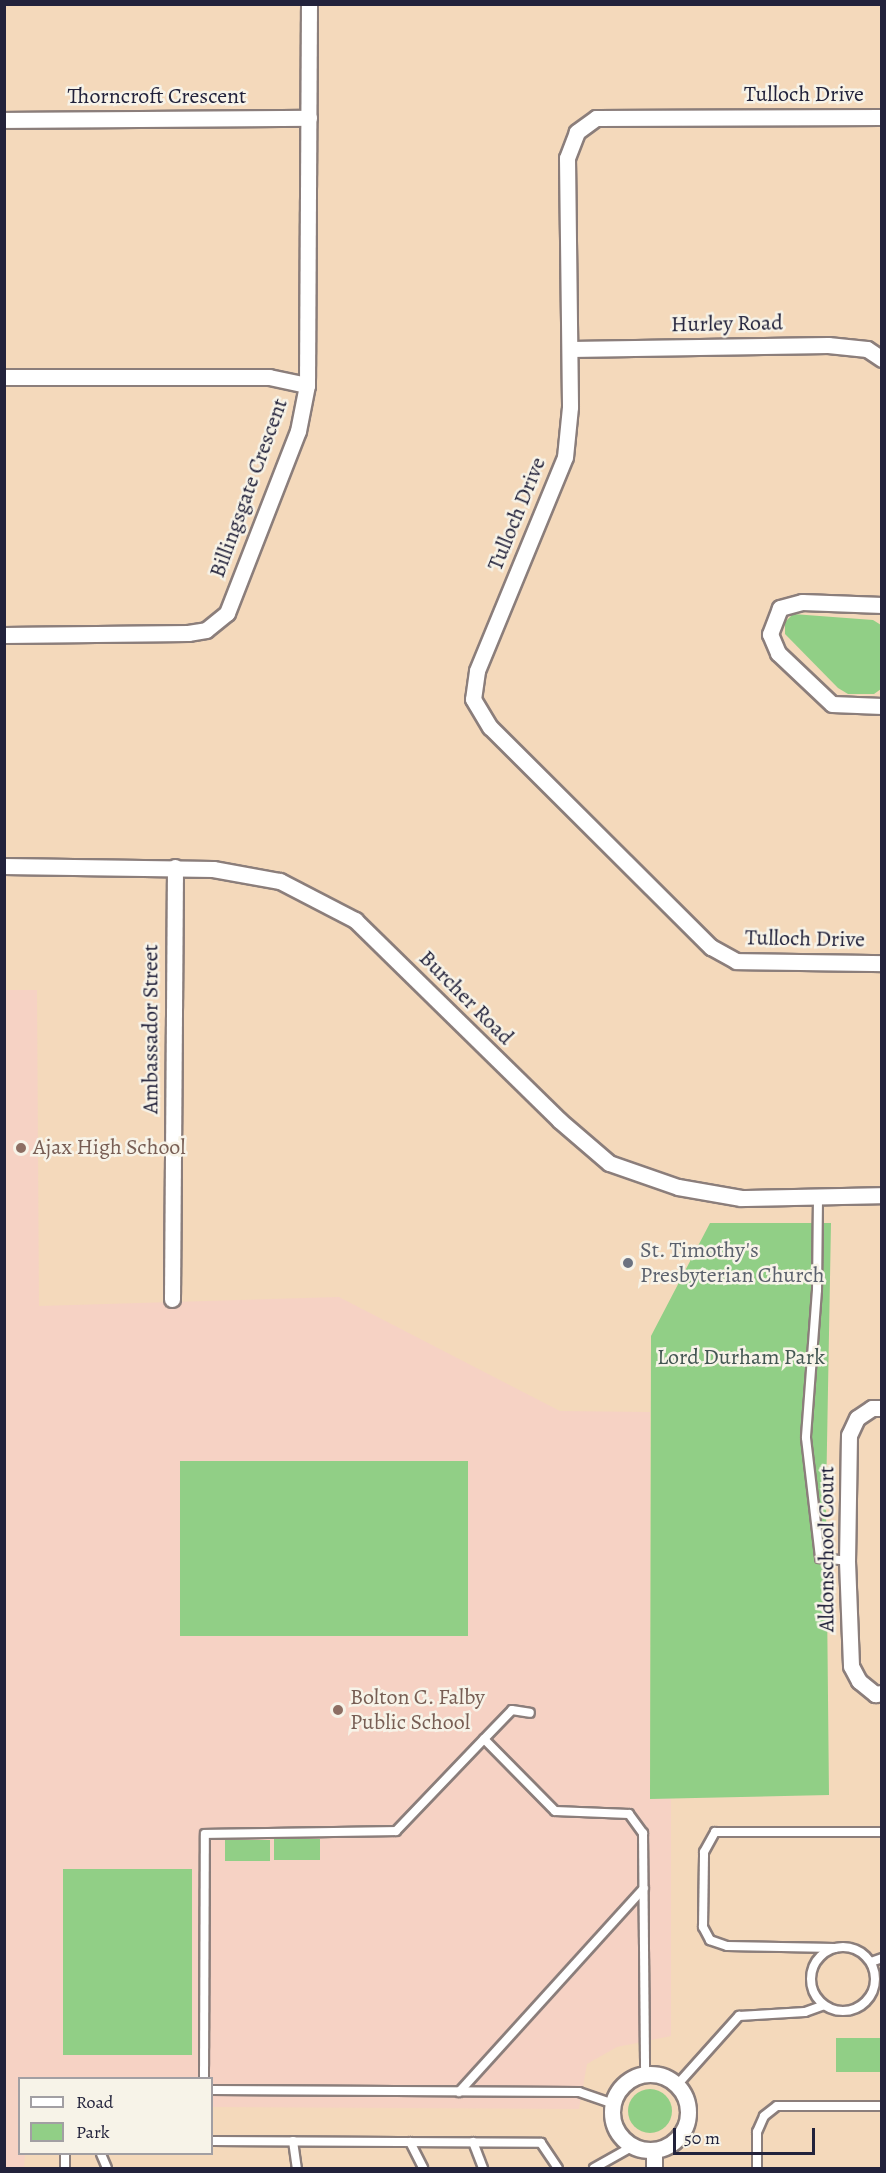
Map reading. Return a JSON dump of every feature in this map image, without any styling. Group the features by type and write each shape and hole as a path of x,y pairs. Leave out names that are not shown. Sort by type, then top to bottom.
{"street":[{"name":"Billingsgate Crescent","path":"4,635 188,633 206,630 227,613 298,431 307,385 309,4"},
{"name":"Tulloch Drive","path":"882,117 596,118 577,132 567,158 570,349 565,457 477,671 473,699 490,727 711,947 736,961 882,963"},
{"name":"Thorncroft Crescent","path":"4,120 309,118"},
{"name":"Hurley Road","path":"570,349 828,345 867,349 882,359"},
{"path":"4,377 269,378 307,385"},
{"path":"882,605 802,602 780,608 770,634 778,653 832,704 882,706"},
{"name":"Burcher Road","path":"4,866 213,869 280,881 355,920 559,1120 609,1163 678,1187 741,1198 882,1195"},
{"name":"Ambassador Street","path":"172,1299 175,867"},
{"name":"Aldonschool Court","path":"882,1408 872,1408 856,1418 849,1435 847,1561 851,1665 859,1681 875,1694 882,1693"},
{"path":"645,2074 666,2077 677,2085 687,2101 686,2126 669,2145 654,2150 633,2146 615,2129 612,2104 624,2084 645,2074"},
{"path":"654,2150 654,2169"}],"lane":[{"path":"818,1197 817,1290 806,1438 820,1558 847,1561"},
{"path":"204,2077 205,1834 396,1831 512,1710 530,1713"},
{"path":"484,1739 555,1811 629,1815 643,1833 645,2074"},
{"path":"835,1948 818,1959 811,1978 816,1997 824,2005 845,2011 865,2003 875,1983 871,1962 855,1949 835,1948 727,1946 710,1940 703,1927 704,1852 715,1832 882,1832"},
{"path":"459,2092 644,1888"},
{"path":"871,1962 882,1958"},
{"path":"677,2085 739,2016 805,2012 824,2005"},
{"path":"213,2090 579,2092 612,2104"},
{"path":"757,2169 757,2132 764,2116 777,2106 882,2106"},
{"path":"213,2140 541,2143 558,2169"},
{"path":"293,2141 297,2169"},
{"path":"410,2142 423,2169"},
{"path":"473,2142 483,2169"},
{"path":"594,2169 633,2146"},
{"path":"101,2155 107,2169"}],"shaded area":[{"name":"Bolton C. Falby Public School","path":"4,990 37,990 39,1306 339,1297 560,1411 650,1412 650,1798 671,1798 671,2036 617,2047 587,2064 579,2109 213,2107 213,2077 18,2077 18,2155 25,2155 24,2168 5,2168"}],"green space":[{"path":"793,614 873,620 881,625 881,689 874,694 848,694 838,688 785,634 785,622"},
{"name":"Lord Durham Park","path":"710,1223 831,1223 826,1500 829,1795 650,1799 651,1336"},
{"path":"180,1461 468,1461 468,1636 180,1636"},
{"path":"274,1839 320,1839 320,1860 274,1860"},
{"path":"225,1840 270,1840 270,1861 225,1861"},
{"path":"63,1869 192,1869 192,2055 63,2055"},
{"path":"836,2038 881,2038 881,2072 836,2072"},
{"path":"650,2089 659,2090 666,2095 671,2102 671,2120 666,2127 659,2132 650,2133 641,2132 634,2127 629,2120 628,2111 629,2102 634,2095 641,2090"}],"place":[{"name":"Ajax High School","path":"21,1148"},
{"name":"St. Timothy's Presbyterian Church","path":"628,1263"},
{"name":"Bolton C. Falby Public School","path":"338,1710"}]}
